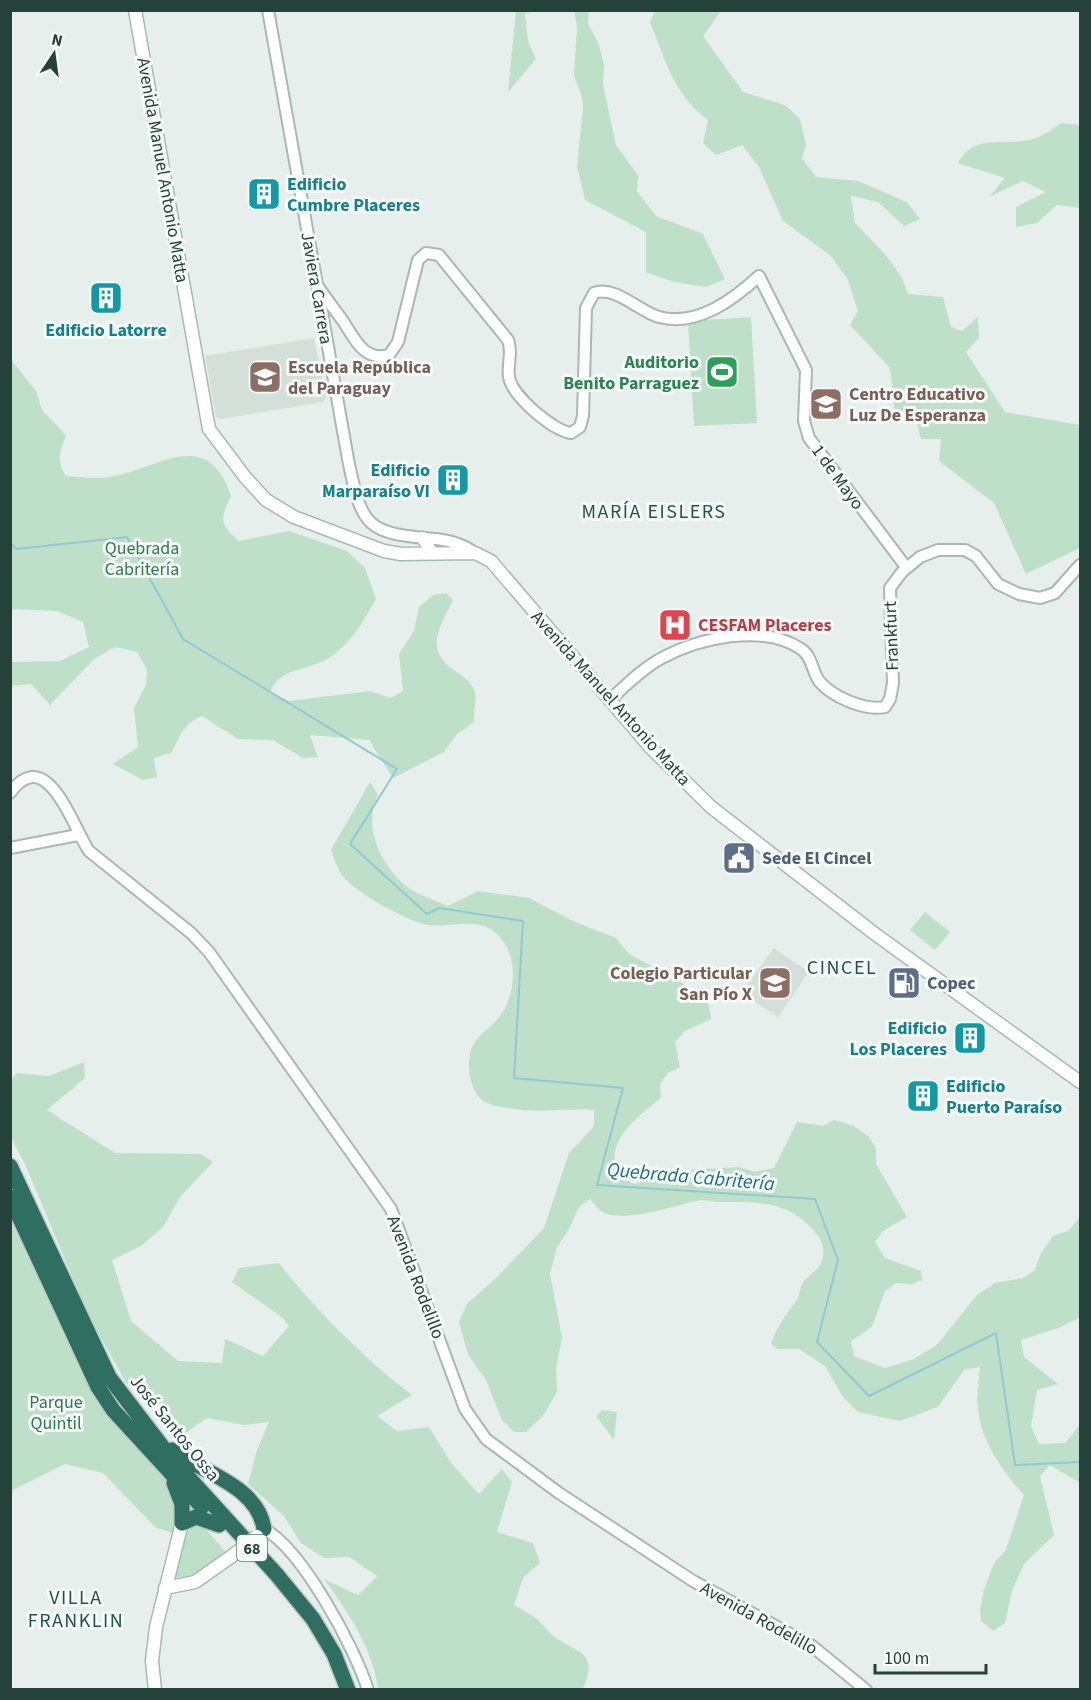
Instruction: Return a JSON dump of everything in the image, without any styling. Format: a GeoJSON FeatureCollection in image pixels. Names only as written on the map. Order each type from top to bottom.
{"type":"FeatureCollection","features":[{"type":"Feature","properties":{"kind":"highway","name":"José Santos Ossa"},"geometry":{"type":"LineString","coordinates":[[10,1166],[109,1377],[138,1418],[313,1619],[334,1654],[348,1689]]}},
{"type":"Feature","properties":{"kind":"highway","name":"José Santos Ossa"},"geometry":{"type":"LineString","coordinates":[[10,1197],[98,1387],[113,1410],[219,1525],[311,1631],[326,1656],[340,1689]]}},
{"type":"Feature","properties":{"kind":"highway"},"geometry":{"type":"LineString","coordinates":[[138,1418],[189,1463],[241,1493],[260,1513],[260,1532]]}},
{"type":"Feature","properties":{"kind":"highway"},"geometry":{"type":"LineString","coordinates":[[168,1472],[178,1490],[182,1504],[182,1523],[196,1517],[219,1525]]}},
{"type":"Feature","properties":{"kind":"main road","name":"Avenida Manuel Antonio Matta"},"geometry":{"type":"LineString","coordinates":[[135,10],[191,330],[191,351],[198,370],[209,429],[245,477],[266,500],[294,517],[367,546],[396,554],[475,553],[491,561],[650,747],[698,795],[753,841],[889,944],[1080,1082]]}},
{"type":"Feature","properties":{"kind":"main road"},"geometry":{"type":"LineString","coordinates":[[423,538],[432,553]]}},
{"type":"Feature","properties":{"kind":"main road"},"geometry":{"type":"LineString","coordinates":[[155,1689],[153,1651],[165,1588],[182,1523]]}},
{"type":"Feature","properties":{"kind":"main road"},"geometry":{"type":"LineString","coordinates":[[165,1588],[195,1582],[232,1556],[260,1532]]}},
{"type":"Feature","properties":{"kind":"street","name":"Javiera Carrera"},"geometry":{"type":"LineString","coordinates":[[268,10],[348,459],[365,516],[375,529],[390,534],[456,543],[466,546],[475,553]]}},
{"type":"Feature","properties":{"kind":"street","name":"1 de Mayo"},"geometry":{"type":"LineString","coordinates":[[317,285],[359,346],[373,355],[383,357],[389,355],[398,342],[418,260],[426,253],[439,255],[508,340],[511,352],[509,380],[514,390],[550,423],[571,433],[581,425],[584,410],[586,308],[591,296],[604,291],[660,317],[688,316],[726,304],[759,276],[806,370],[804,421],[809,438],[906,567]]}},
{"type":"Feature","properties":{"kind":"street","name":"Frankfurt"},"geometry":{"type":"LineString","coordinates":[[610,700],[659,659],[685,648],[737,635],[757,633],[799,648],[809,658],[820,682],[859,706],[874,709],[885,707],[890,699],[893,683],[893,620],[889,595],[895,579],[906,567],[929,552],[948,548],[964,550],[976,556],[998,584],[1019,594],[1040,598],[1055,593],[1080,565]]}},
{"type":"Feature","properties":{"kind":"street","name":"Avenida Rodelillo"},"geometry":{"type":"LineString","coordinates":[[10,793],[24,781],[34,778],[45,780],[60,796],[78,835],[100,862],[191,933],[209,952],[383,1197],[398,1222],[465,1409],[486,1439],[559,1493],[693,1581],[812,1646],[866,1689]]}},
{"type":"Feature","properties":{"kind":"street"},"geometry":{"type":"LineString","coordinates":[[10,848],[78,835]]}},
{"type":"Feature","properties":{"kind":"street"},"geometry":{"type":"LineString","coordinates":[[260,1532],[279,1538],[322,1597],[350,1648],[368,1689]]}},
{"type":"Feature","properties":{"kind":"shaded area","name":"Escuela República del Paraguay"},"geometry":{"type":"Polygon","coordinates":[[[314,338],[326,397],[323,402],[221,419],[216,417],[205,356],[314,338]]]}},
{"type":"Feature","properties":{"kind":"shaded area","name":"Colegio Particular San Pío X"},"geometry":{"type":"Polygon","coordinates":[[[774,948],[809,972],[778,1017],[741,993],[774,948]]]}},
{"type":"Feature","properties":{"kind":"green space"},"geometry":{"type":"Polygon","coordinates":[[[516,11],[535,11],[525,14],[528,41],[536,59],[508,92],[516,11]]]}},
{"type":"Feature","properties":{"kind":"green space"},"geometry":{"type":"Polygon","coordinates":[[[574,11],[589,11],[588,23],[599,45],[604,65],[603,84],[616,145],[638,175],[637,191],[656,216],[703,234],[725,279],[706,287],[674,282],[646,272],[646,232],[585,200],[577,166],[583,108],[582,97],[574,76],[577,27],[574,11]]]}},
{"type":"Feature","properties":{"kind":"green space"},"geometry":{"type":"Polygon","coordinates":[[[655,11],[721,11],[703,36],[743,92],[785,105],[800,119],[806,145],[802,158],[816,177],[858,181],[907,202],[920,219],[904,226],[878,202],[851,196],[855,223],[886,255],[902,278],[908,294],[943,297],[951,327],[962,331],[978,317],[979,338],[966,352],[1005,412],[1080,425],[1080,548],[1026,574],[994,503],[939,461],[941,439],[921,439],[917,422],[895,414],[890,368],[850,325],[858,311],[848,280],[830,255],[783,221],[759,167],[742,145],[716,155],[703,143],[708,120],[686,99],[672,76],[650,22],[655,11]]]}},
{"type":"Feature","properties":{"kind":"green space"},"geometry":{"type":"Polygon","coordinates":[[[1061,123],[1080,125],[1080,208],[1057,205],[1037,223],[1016,227],[1016,207],[1046,192],[1023,181],[989,197],[1005,178],[958,163],[973,147],[993,142],[1026,141],[1046,133],[1061,123]]]}},
{"type":"Feature","properties":{"kind":"green space","name":"Auditorio Benito Parraguez"},"geometry":{"type":"Polygon","coordinates":[[[751,317],[757,423],[694,426],[688,321],[751,317]]]}},
{"type":"Feature","properties":{"kind":"green space","name":"Quebrada Cabritería"},"geometry":{"type":"Polygon","coordinates":[[[10,358],[36,391],[42,410],[66,435],[60,457],[66,476],[109,477],[179,457],[195,457],[209,462],[221,474],[231,496],[223,521],[239,541],[289,531],[347,551],[365,568],[376,599],[356,631],[344,646],[329,658],[280,678],[270,692],[289,701],[370,691],[390,698],[403,691],[399,654],[414,631],[419,607],[433,595],[446,593],[453,600],[440,627],[437,645],[444,662],[468,681],[474,689],[476,696],[474,722],[457,734],[444,752],[393,778],[369,740],[310,735],[318,757],[303,758],[273,740],[238,739],[202,716],[186,727],[171,753],[154,758],[157,777],[143,780],[113,764],[138,747],[134,708],[146,685],[147,670],[137,652],[115,647],[94,659],[50,705],[31,684],[11,686],[11,662],[60,661],[89,647],[83,622],[57,611],[11,609],[10,358]]]}},
{"type":"Feature","properties":{"kind":"green space"},"geometry":{"type":"Polygon","coordinates":[[[370,782],[378,795],[372,819],[377,844],[389,867],[406,886],[448,906],[478,891],[529,898],[573,921],[616,938],[629,954],[681,982],[709,1005],[711,1019],[685,1031],[675,1042],[680,1067],[668,1073],[660,1084],[661,1098],[630,1125],[618,1142],[615,1161],[622,1178],[634,1184],[686,1170],[740,1167],[755,1172],[774,1168],[797,1122],[823,1126],[834,1120],[854,1126],[869,1137],[876,1148],[876,1164],[907,1217],[883,1231],[875,1242],[885,1258],[921,1271],[922,1280],[912,1284],[896,1283],[885,1291],[872,1327],[851,1341],[854,1356],[885,1368],[912,1360],[937,1345],[977,1295],[995,1283],[1023,1278],[1035,1270],[1041,1253],[1053,1236],[1068,1231],[1080,1217],[1080,1317],[1061,1327],[1021,1340],[1024,1357],[1058,1384],[1037,1390],[1031,1426],[1039,1444],[1065,1443],[1080,1425],[1080,1483],[1050,1465],[1040,1476],[1054,1535],[1024,1564],[1012,1591],[1005,1623],[993,1631],[981,1621],[980,1609],[994,1563],[1006,1550],[1024,1495],[1001,1466],[984,1433],[977,1404],[980,1367],[964,1370],[938,1407],[900,1421],[858,1412],[843,1397],[825,1366],[799,1349],[777,1349],[771,1344],[776,1332],[797,1299],[802,1284],[817,1269],[823,1256],[823,1245],[816,1233],[805,1222],[786,1210],[765,1204],[702,1200],[643,1214],[621,1216],[604,1213],[590,1199],[579,1207],[569,1229],[557,1247],[550,1274],[562,1338],[556,1369],[557,1392],[543,1416],[526,1432],[514,1432],[502,1420],[486,1380],[468,1355],[459,1322],[467,1304],[496,1278],[544,1228],[569,1153],[594,1126],[594,1110],[519,1110],[491,1104],[482,1100],[478,1095],[471,1082],[469,1059],[475,1041],[495,1022],[510,996],[513,975],[510,955],[498,935],[489,928],[468,924],[423,924],[392,911],[367,896],[342,875],[331,850],[370,782]]]}},
{"type":"Feature","properties":{"kind":"green space"},"geometry":{"type":"Polygon","coordinates":[[[925,912],[950,932],[935,950],[910,930],[925,912]]]}},
{"type":"Feature","properties":{"kind":"green space"},"geometry":{"type":"Polygon","coordinates":[[[84,1062],[85,1078],[47,1110],[115,1153],[201,1154],[213,1162],[180,1197],[163,1227],[141,1246],[112,1260],[131,1321],[178,1361],[222,1363],[225,1339],[263,1356],[289,1326],[283,1318],[232,1282],[239,1268],[279,1263],[341,1333],[412,1395],[377,1416],[397,1431],[429,1427],[451,1463],[479,1494],[502,1469],[512,1482],[497,1532],[533,1543],[540,1563],[523,1578],[514,1605],[535,1618],[563,1643],[584,1655],[589,1667],[583,1689],[378,1689],[365,1645],[342,1604],[324,1579],[358,1595],[377,1576],[349,1557],[324,1558],[301,1543],[284,1516],[248,1484],[257,1450],[269,1422],[244,1425],[207,1418],[184,1434],[167,1424],[161,1405],[127,1384],[89,1317],[25,1164],[11,1138],[10,1081],[17,1073],[49,1076],[84,1062]]]}},
{"type":"Feature","properties":{"kind":"green space","name":"Parque Quintil"},"geometry":{"type":"Polygon","coordinates":[[[10,1206],[107,1414],[174,1489],[181,1505],[175,1534],[155,1527],[103,1473],[65,1464],[11,1491],[10,1206]]]}},
{"type":"Feature","properties":{"kind":"green space"},"geometry":{"type":"Polygon","coordinates":[[[602,1410],[617,1412],[614,1440],[596,1416],[602,1410]]]}},
{"type":"Feature","properties":{"kind":"green space"},"geometry":{"type":"Polygon","coordinates":[[[198,1521],[227,1553],[196,1574],[189,1577],[173,1577],[185,1527],[198,1521]]]}},
{"type":"Feature","properties":{"kind":"waterway","name":"Quebrada Cabritería"},"geometry":{"type":"LineString","coordinates":[[10,543],[16,549],[127,537],[183,639],[397,769],[350,844],[427,914],[439,908],[523,921],[514,1078],[623,1088],[597,1185],[815,1199],[838,1260],[817,1342],[869,1396],[996,1333],[1015,1465],[1080,1462]]}},
{"type":"Feature","properties":{"kind":"place","name":"Edificio Cumbre Placeres"},"geometry":{"type":"Point","coordinates":[264,194]}},
{"type":"Feature","properties":{"kind":"place","name":"Edificio Latorre"},"geometry":{"type":"Point","coordinates":[106,298]}},
{"type":"Feature","properties":{"kind":"place","name":"Auditorio Benito Parraguez"},"geometry":{"type":"Point","coordinates":[722,372]}},
{"type":"Feature","properties":{"kind":"place","name":"Escuela República del Paraguay"},"geometry":{"type":"Point","coordinates":[265,377]}},
{"type":"Feature","properties":{"kind":"place","name":"Centro Educativo Luz De Esperanza"},"geometry":{"type":"Point","coordinates":[826,404]}},
{"type":"Feature","properties":{"kind":"place","name":"Edificio Marparaíso VI"},"geometry":{"type":"Point","coordinates":[453,480]}},
{"type":"Feature","properties":{"kind":"place","name":"CESFAM Placeres"},"geometry":{"type":"Point","coordinates":[675,625]}},
{"type":"Feature","properties":{"kind":"place","name":"Sede El Cincel"},"geometry":{"type":"Point","coordinates":[739,858]}},
{"type":"Feature","properties":{"kind":"place","name":"Colegio Particular San Pío X"},"geometry":{"type":"Point","coordinates":[775,983]}},
{"type":"Feature","properties":{"kind":"place","name":"Copec"},"geometry":{"type":"Point","coordinates":[904,983]}},
{"type":"Feature","properties":{"kind":"place","name":"Edificio Los Placeres"},"geometry":{"type":"Point","coordinates":[970,1038]}},
{"type":"Feature","properties":{"kind":"place","name":"Edificio Puerto Paraíso"},"geometry":{"type":"Point","coordinates":[923,1096]}},
{"type":"Feature","properties":{"kind":"district","name":"MARÍA EISLERS"},"geometry":{"type":"Point","coordinates":[654,511]}},
{"type":"Feature","properties":{"kind":"district","name":"CINCEL"},"geometry":{"type":"Point","coordinates":[842,967]}},
{"type":"Feature","properties":{"kind":"district","name":"VILLA FRANKLIN"},"geometry":{"type":"Point","coordinates":[76,1608]}}]}
